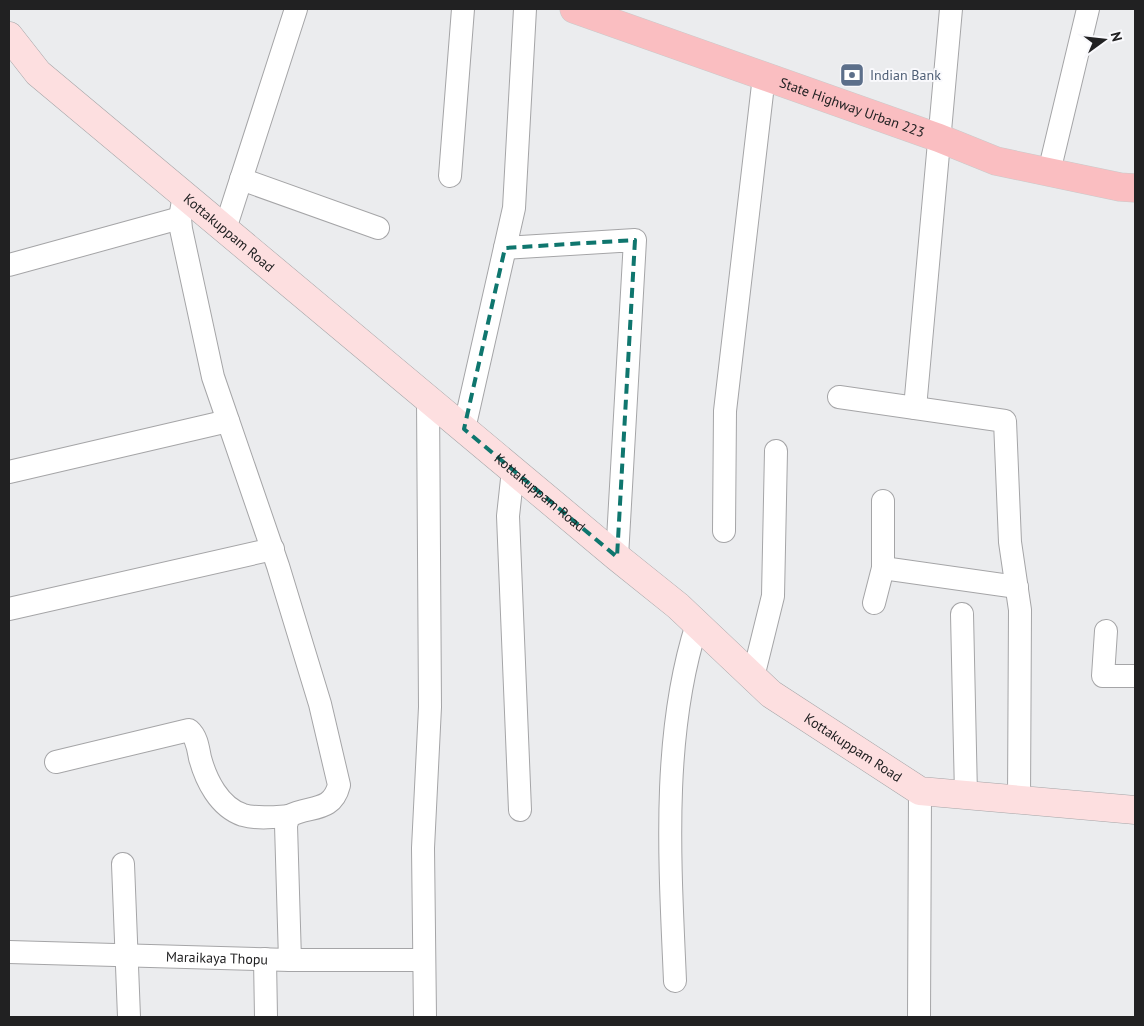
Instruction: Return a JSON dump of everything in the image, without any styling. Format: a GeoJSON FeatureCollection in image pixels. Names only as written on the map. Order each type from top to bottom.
{"type":"FeatureCollection","features":[{"type":"Feature","properties":{"kind":"main road","name":"State Highway Urban 223"},"geometry":{"type":"LineString","coordinates":[[574,9],[939,138],[996,161],[1120,187],[1135,188]]}},
{"type":"Feature","properties":{"kind":"street"},"geometry":{"type":"LineString","coordinates":[[225,229],[296,9]]}},
{"type":"Feature","properties":{"kind":"street"},"geometry":{"type":"LineString","coordinates":[[450,176],[463,9]]}},
{"type":"Feature","properties":{"kind":"street"},"geometry":{"type":"LineString","coordinates":[[464,429],[514,208],[525,9]]}},
{"type":"Feature","properties":{"kind":"street"},"geometry":{"type":"LineString","coordinates":[[916,408],[950,9]]}},
{"type":"Feature","properties":{"kind":"street"},"geometry":{"type":"LineString","coordinates":[[1049,172],[1088,9]]}},
{"type":"Feature","properties":{"kind":"street","name":"Kottakuppam Road"},"geometry":{"type":"LineString","coordinates":[[12,47],[182,206],[225,229],[697,624],[771,694],[920,791],[1135,810]]}},
{"type":"Feature","properties":{"kind":"street"},"geometry":{"type":"LineString","coordinates":[[724,531],[725,411],[764,76]]}},
{"type":"Feature","properties":{"kind":"street"},"geometry":{"type":"LineString","coordinates":[[241,179],[378,228]]}},
{"type":"Feature","properties":{"kind":"street"},"geometry":{"type":"LineString","coordinates":[[9,265],[182,206],[213,377],[273,549],[320,704],[339,785],[336,796],[328,804],[289,816],[254,817],[242,814],[230,808],[213,791],[204,772],[194,734],[189,730],[56,762]]}},
{"type":"Feature","properties":{"kind":"street"},"geometry":{"type":"LineString","coordinates":[[505,248],[635,240],[617,557]]}},
{"type":"Feature","properties":{"kind":"street"},"geometry":{"type":"LineString","coordinates":[[839,397],[1005,421],[1010,542],[1020,610],[1018,800]]}},
{"type":"Feature","properties":{"kind":"street"},"geometry":{"type":"LineString","coordinates":[[425,1017],[423,848],[430,707],[428,399]]}},
{"type":"Feature","properties":{"kind":"street"},"geometry":{"type":"LineString","coordinates":[[9,472],[228,421]]}},
{"type":"Feature","properties":{"kind":"street"},"geometry":{"type":"LineString","coordinates":[[752,677],[773,596],[776,451]]}},
{"type":"Feature","properties":{"kind":"street"},"geometry":{"type":"LineString","coordinates":[[513,470],[508,516],[520,810]]}},
{"type":"Feature","properties":{"kind":"street"},"geometry":{"type":"LineString","coordinates":[[874,603],[883,568],[883,501]]}},
{"type":"Feature","properties":{"kind":"street"},"geometry":{"type":"LineString","coordinates":[[9,609],[273,549]]}},
{"type":"Feature","properties":{"kind":"street"},"geometry":{"type":"LineString","coordinates":[[883,568],[1017,588]]}},
{"type":"Feature","properties":{"kind":"street"},"geometry":{"type":"LineString","coordinates":[[962,614],[966,795]]}},
{"type":"Feature","properties":{"kind":"street"},"geometry":{"type":"LineString","coordinates":[[675,981],[670,851],[672,782],[686,659],[697,624]]}},
{"type":"Feature","properties":{"kind":"street"},"geometry":{"type":"LineString","coordinates":[[1106,631],[1103,676],[1135,676]]}},
{"type":"Feature","properties":{"kind":"street"},"geometry":{"type":"LineString","coordinates":[[919,1017],[920,791]]}},
{"type":"Feature","properties":{"kind":"street"},"geometry":{"type":"LineString","coordinates":[[289,816],[286,825],[290,960]]}},
{"type":"Feature","properties":{"kind":"street"},"geometry":{"type":"LineString","coordinates":[[123,864],[129,1017]]}},
{"type":"Feature","properties":{"kind":"street","name":"Maraikaya Thopu"},"geometry":{"type":"LineString","coordinates":[[9,952],[290,960],[424,960]]}},
{"type":"Feature","properties":{"kind":"street"},"geometry":{"type":"LineString","coordinates":[[265,959],[266,1017]]}},
{"type":"Feature","properties":{"kind":"highlighted area"},"geometry":{"type":"Polygon","coordinates":[[[635,240],[617,557],[464,429],[505,248],[635,240]]]}},
{"type":"Feature","properties":{"kind":"place","name":"Indian Bank"},"geometry":{"type":"Point","coordinates":[852,75]}}]}
